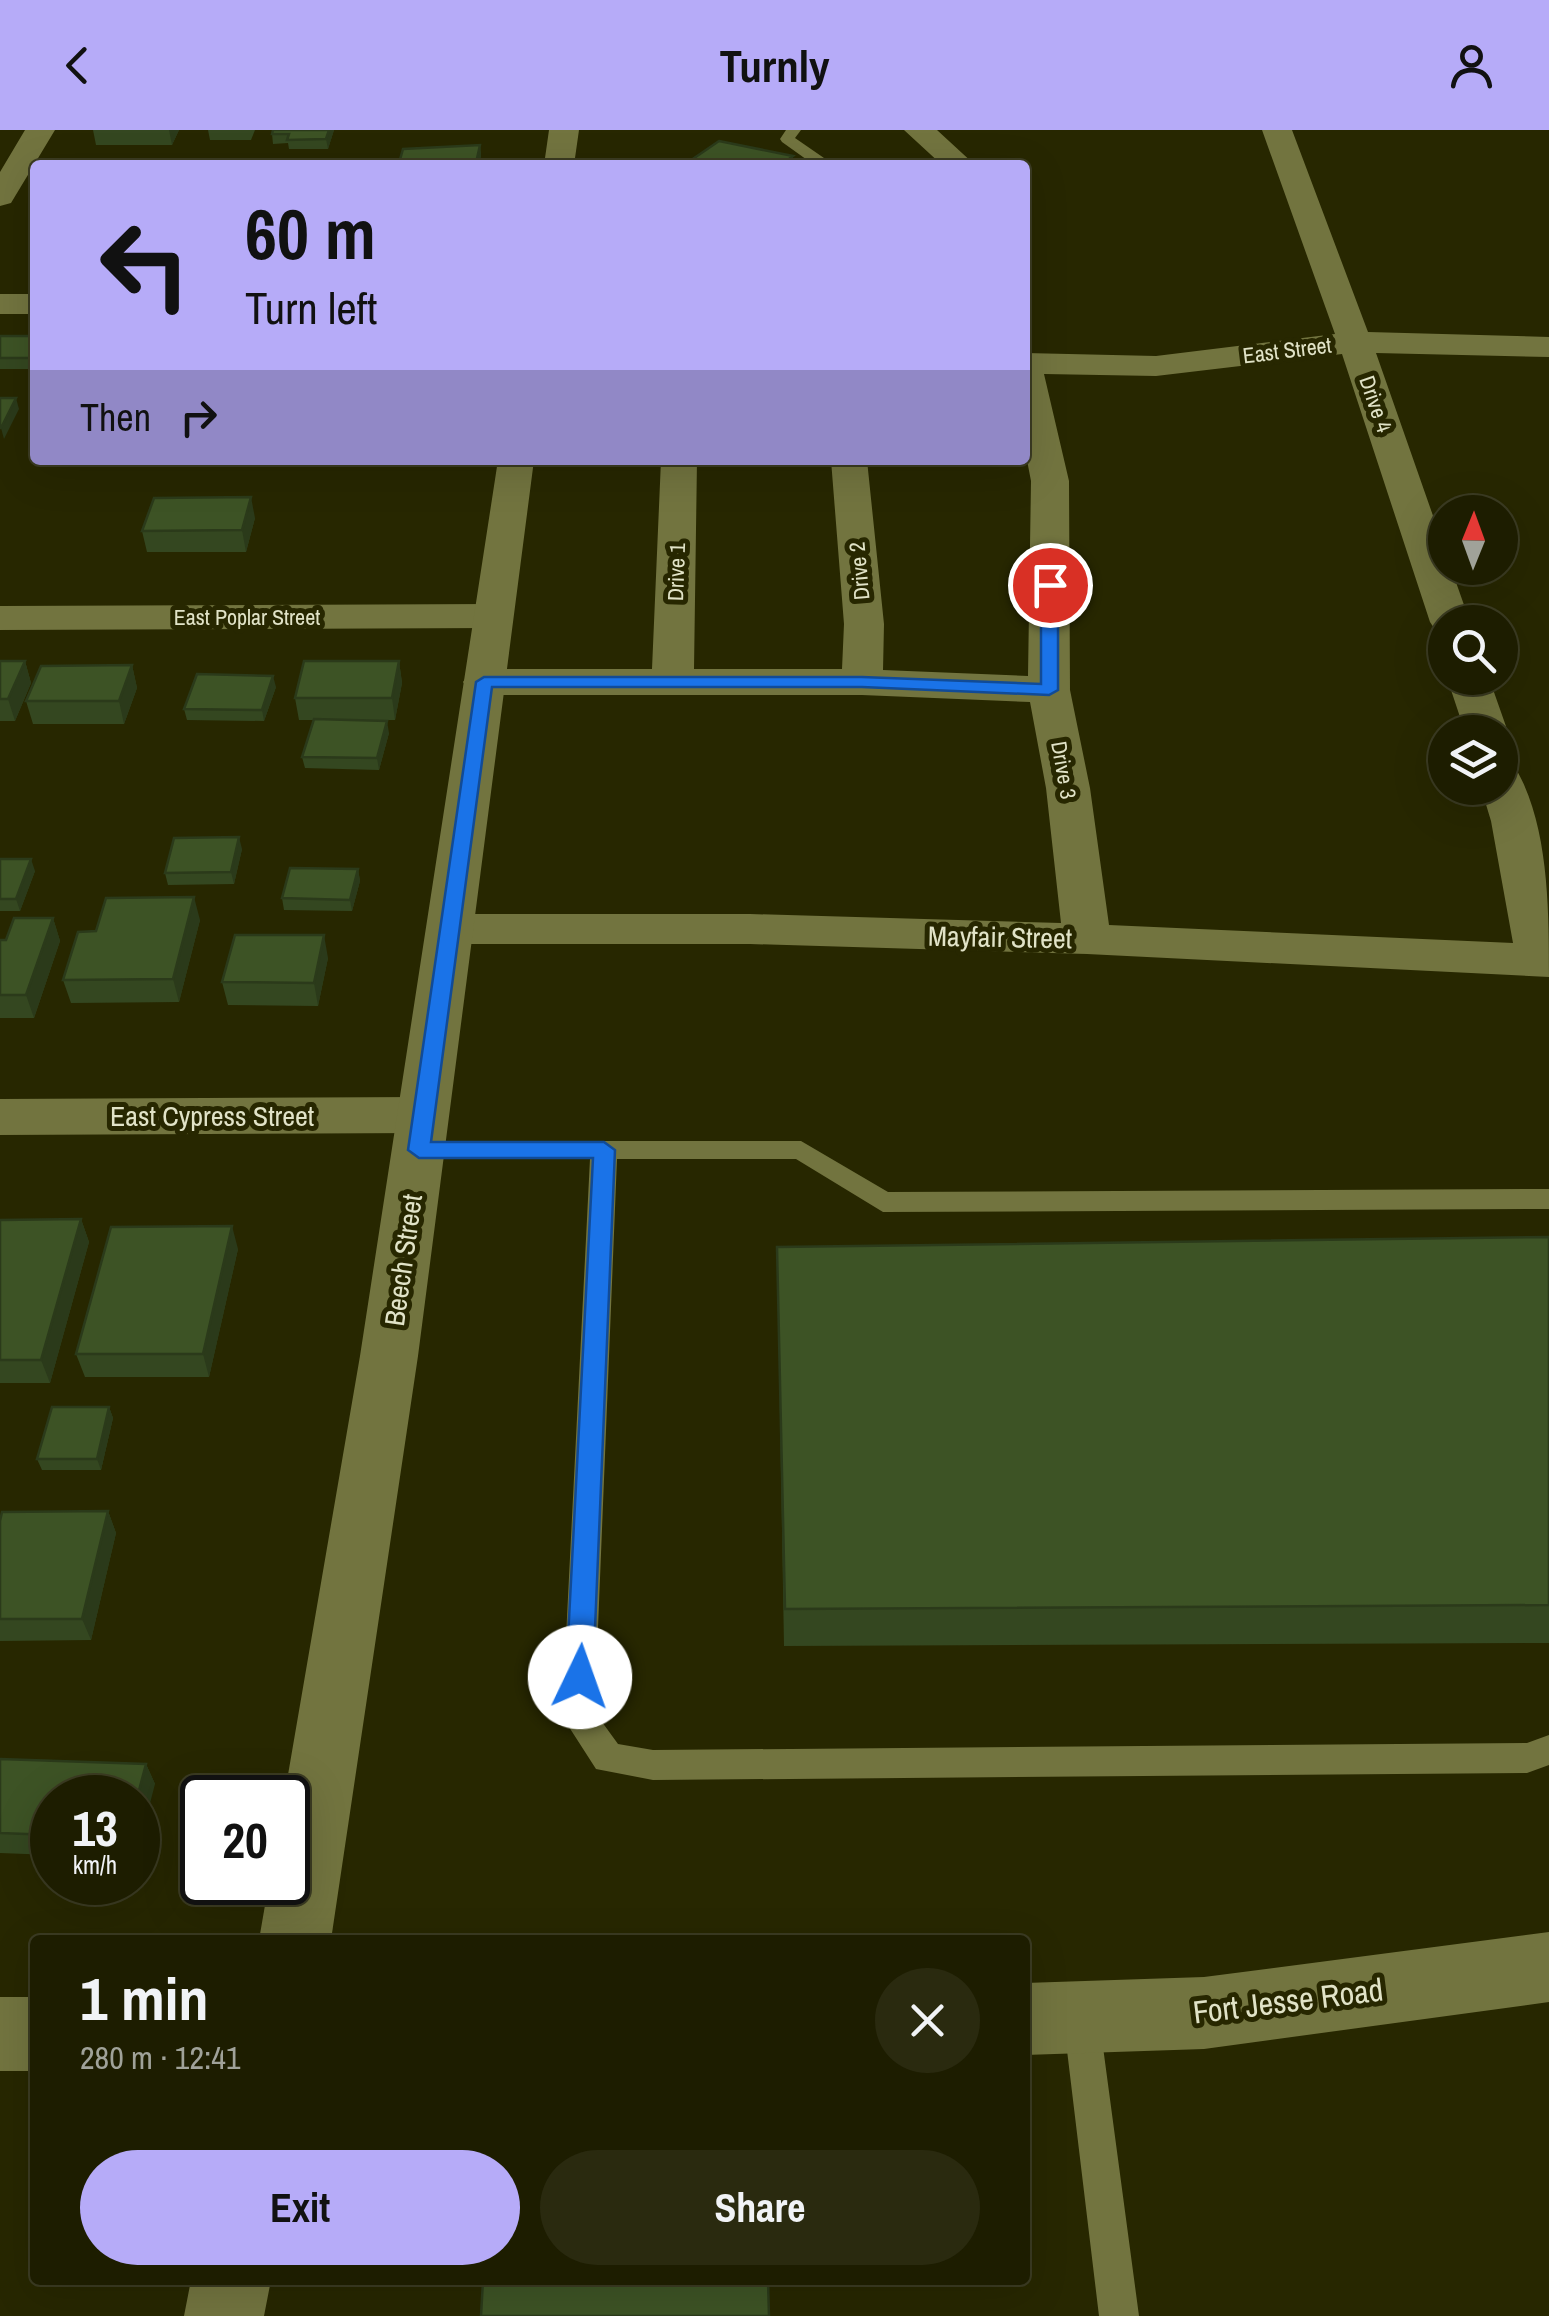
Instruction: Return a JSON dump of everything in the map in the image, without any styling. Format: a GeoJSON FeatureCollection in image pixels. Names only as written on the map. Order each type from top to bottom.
{"type":"FeatureCollection","features":[{"type":"Feature","properties":{"kind":"street"},"geometry":{"type":"LineString","coordinates":[[0,198],[40,130]]}},
{"type":"Feature","properties":{"kind":"street"},"geometry":{"type":"LineString","coordinates":[[560,160],[564,130]]}},
{"type":"Feature","properties":{"kind":"street"},"geometry":{"type":"LineString","coordinates":[[919,130],[954,160]]}},
{"type":"Feature","properties":{"kind":"street","name":"Drive 4"},"geometry":{"type":"LineString","coordinates":[[1277,130],[1355,342],[1444,605]]}},
{"type":"Feature","properties":{"kind":"street"},"geometry":{"type":"LineString","coordinates":[[0,304],[30,304]]}},
{"type":"Feature","properties":{"kind":"street","name":"East Street"},"geometry":{"type":"LineString","coordinates":[[1030,363],[1156,366],[1355,342],[1549,348]]}},
{"type":"Feature","properties":{"kind":"street","name":"Drive 3"},"geometry":{"type":"LineString","coordinates":[[1030,387],[1050,481],[1049,690],[1068,788],[1087,938]]}},
{"type":"Feature","properties":{"kind":"street","name":"Beech Street"},"geometry":{"type":"LineString","coordinates":[[296,1935],[421,1133],[515,465]]}},
{"type":"Feature","properties":{"kind":"street","name":"Drive 1"},"geometry":{"type":"LineString","coordinates":[[672,683],[680,465]]}},
{"type":"Feature","properties":{"kind":"street","name":"Drive 2"},"geometry":{"type":"LineString","coordinates":[[849,465],[864,624],[862,682]]}},
{"type":"Feature","properties":{"kind":"street","name":"East Poplar Street"},"geometry":{"type":"LineString","coordinates":[[0,618],[494,616]]}},
{"type":"Feature","properties":{"kind":"street"},"geometry":{"type":"LineString","coordinates":[[484,682],[862,682],[1049,690]]}},
{"type":"Feature","properties":{"kind":"street"},"geometry":{"type":"LineString","coordinates":[[1509,805],[1545,960]]}},
{"type":"Feature","properties":{"kind":"street","name":"Mayfair Street"},"geometry":{"type":"LineString","coordinates":[[450,929],[750,930],[1087,938],[1545,960]]}},
{"type":"Feature","properties":{"kind":"street","name":"East Cypress Street"},"geometry":{"type":"LineString","coordinates":[[0,1116],[421,1133]]}},
{"type":"Feature","properties":{"kind":"street","name":"Fort Jesse Road"},"geometry":{"type":"LineString","coordinates":[[1053,2018],[1204,2013],[1549,1967]]}},
{"type":"Feature","properties":{"kind":"street"},"geometry":{"type":"LineString","coordinates":[[0,2034],[30,2034]]}},
{"type":"Feature","properties":{"kind":"street"},"geometry":{"type":"LineString","coordinates":[[224,2316],[230,2285]]}},
{"type":"Feature","properties":{"kind":"lane"},"geometry":{"type":"LineString","coordinates":[[794,130],[787,139],[816,160]]}},
{"type":"Feature","properties":{"kind":"lane"},"geometry":{"type":"LineString","coordinates":[[421,1133],[604,1150],[800,1150],[882,1202],[1549,1199]]}},
{"type":"Feature","properties":{"kind":"lane"},"geometry":{"type":"LineString","coordinates":[[604,1150],[580,1677],[586,1727],[608,1758],[654,1764],[1527,1758],[1549,1750]]}},
{"type":"Feature","properties":{"kind":"lane"},"geometry":{"type":"LineString","coordinates":[[1053,2018],[1119,2316]]}},
{"type":"Feature","properties":{"kind":"building"},"geometry":{"type":"Polygon","coordinates":[[[273,130],[329,130],[326,139],[287,140],[289,134],[272,134],[273,130]]]}},
{"type":"Feature","properties":{"kind":"building"},"geometry":{"type":"Polygon","coordinates":[[[719,141],[793,156],[788,160],[691,160],[719,141]]]}},
{"type":"Feature","properties":{"kind":"building"},"geometry":{"type":"Polygon","coordinates":[[[480,145],[477,160],[400,160],[403,149],[480,145]]]}},
{"type":"Feature","properties":{"kind":"building"},"geometry":{"type":"Polygon","coordinates":[[[0,336],[30,336],[30,358],[0,358],[0,336]]]}},
{"type":"Feature","properties":{"kind":"building"},"geometry":{"type":"Polygon","coordinates":[[[0,398],[16,398],[1,428],[0,428],[0,398]]]}},
{"type":"Feature","properties":{"kind":"building"},"geometry":{"type":"Polygon","coordinates":[[[251,497],[242,530],[142,531],[154,498],[251,497]]]}},
{"type":"Feature","properties":{"kind":"building"},"geometry":{"type":"Polygon","coordinates":[[[0,661],[25,661],[8,699],[0,699],[0,661]]]}},
{"type":"Feature","properties":{"kind":"building"},"geometry":{"type":"Polygon","coordinates":[[[304,661],[399,661],[392,698],[295,698],[304,661]]]}},
{"type":"Feature","properties":{"kind":"building"},"geometry":{"type":"Polygon","coordinates":[[[132,665],[119,701],[26,701],[41,666],[132,665]]]}},
{"type":"Feature","properties":{"kind":"building"},"geometry":{"type":"Polygon","coordinates":[[[197,674],[273,676],[262,710],[184,709],[197,674]]]}},
{"type":"Feature","properties":{"kind":"building"},"geometry":{"type":"Polygon","coordinates":[[[314,719],[387,721],[377,758],[302,757],[314,719]]]}},
{"type":"Feature","properties":{"kind":"building"},"geometry":{"type":"Polygon","coordinates":[[[239,837],[231,872],[165,873],[174,838],[239,837]]]}},
{"type":"Feature","properties":{"kind":"building"},"geometry":{"type":"Polygon","coordinates":[[[0,859],[31,859],[16,899],[0,899],[0,859]]]}},
{"type":"Feature","properties":{"kind":"building"},"geometry":{"type":"Polygon","coordinates":[[[290,868],[358,869],[350,900],[282,898],[290,868]]]}},
{"type":"Feature","properties":{"kind":"building"},"geometry":{"type":"Polygon","coordinates":[[[194,897],[173,979],[63,980],[78,932],[96,931],[106,898],[194,897]]]}},
{"type":"Feature","properties":{"kind":"building"},"geometry":{"type":"Polygon","coordinates":[[[14,918],[53,918],[26,995],[0,995],[0,940],[6,940],[14,918]]]}},
{"type":"Feature","properties":{"kind":"building"},"geometry":{"type":"Polygon","coordinates":[[[235,935],[324,935],[314,983],[222,982],[235,935]]]}},
{"type":"Feature","properties":{"kind":"building"},"geometry":{"type":"Polygon","coordinates":[[[81,1219],[41,1360],[0,1360],[0,1220],[81,1219]]]}},
{"type":"Feature","properties":{"kind":"building"},"geometry":{"type":"Polygon","coordinates":[[[232,1226],[203,1354],[76,1354],[111,1227],[232,1226]]]}},
{"type":"Feature","properties":{"kind":"building"},"geometry":{"type":"Polygon","coordinates":[[[1549,1237],[1549,1605],[785,1609],[777,1247],[1549,1237]]]}},
{"type":"Feature","properties":{"kind":"building"},"geometry":{"type":"Polygon","coordinates":[[[52,1407],[109,1407],[97,1459],[37,1459],[52,1407]]]}},
{"type":"Feature","properties":{"kind":"building"},"geometry":{"type":"Polygon","coordinates":[[[108,1511],[82,1619],[0,1619],[2,1512],[108,1511]]]}},
{"type":"Feature","properties":{"kind":"building"},"geometry":{"type":"Polygon","coordinates":[[[0,1759],[146,1764],[143,1775],[30,1775],[30,1834],[0,1833],[0,1759]]]}},
{"type":"Feature","properties":{"kind":"building"},"geometry":{"type":"Polygon","coordinates":[[[483,2285],[768,2285],[769,2316],[481,2316],[483,2285]]]}},
{"type":"Feature","properties":{"kind":"route"},"geometry":{"type":"LineString","coordinates":[[580,1677],[604,1150],[419,1150],[484,682],[862,682],[1049,690],[1050,585]]}}]}
